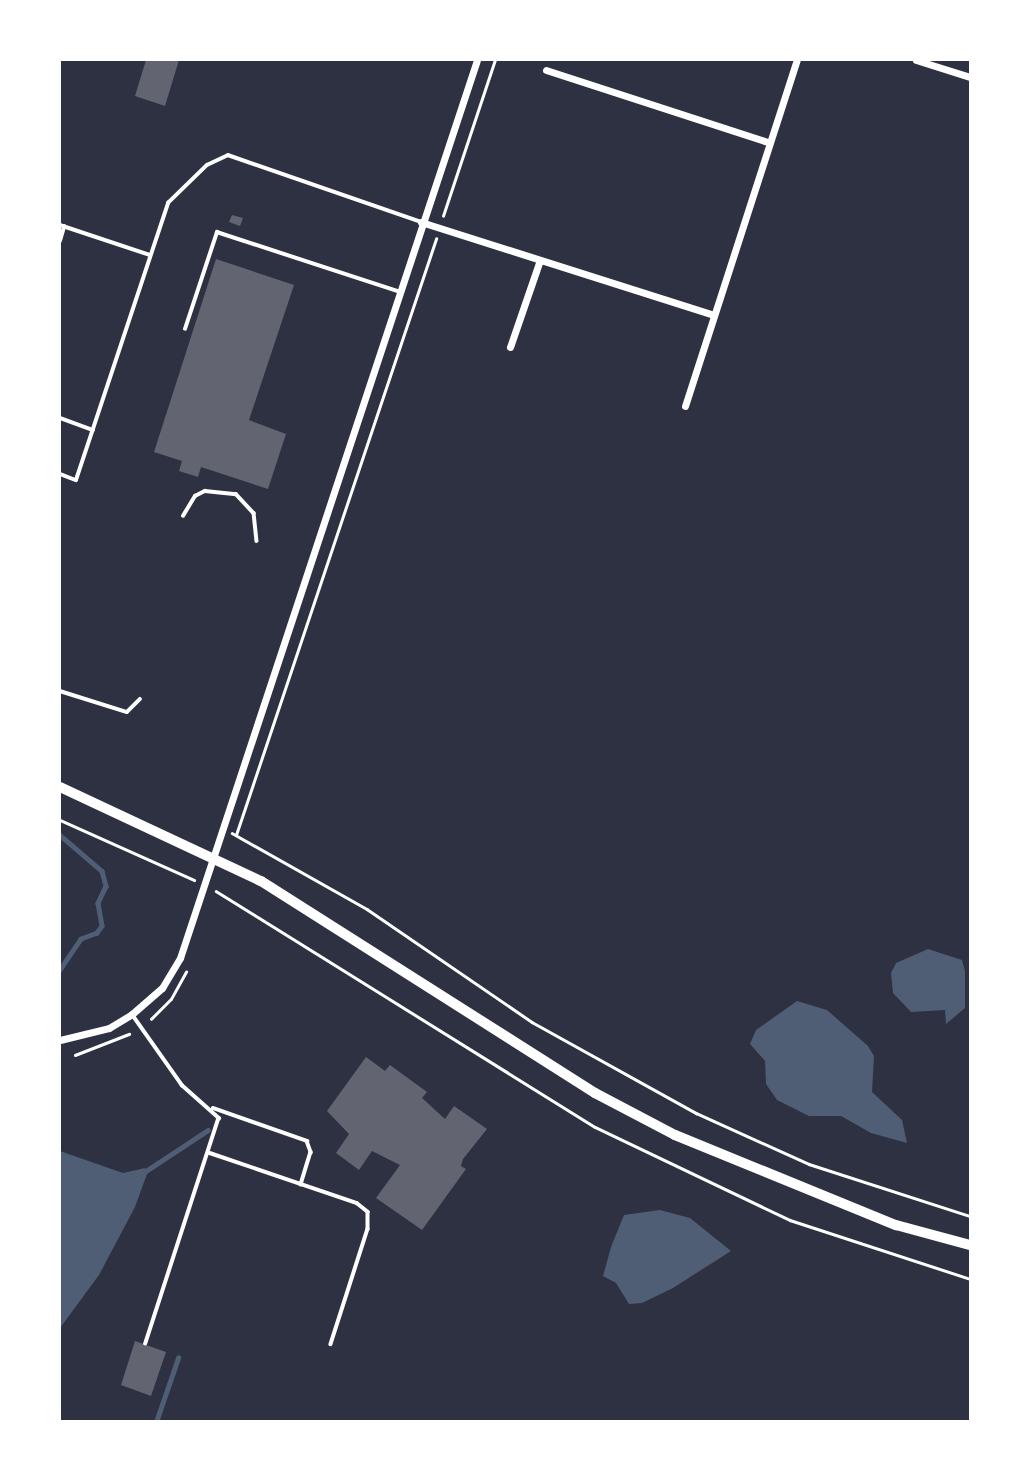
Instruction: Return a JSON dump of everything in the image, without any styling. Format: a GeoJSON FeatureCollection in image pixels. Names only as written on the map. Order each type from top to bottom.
{"type":"FeatureCollection","features":[{"type":"Feature","properties":{"kind":"main road"},"geometry":{"type":"LineString","coordinates":[[60,787],[213,856],[295,901],[595,1093],[675,1135],[896,1224],[971,1245]]}},
{"type":"Feature","properties":{"kind":"street"},"geometry":{"type":"LineString","coordinates":[[60,1040],[109,1028],[132,1014],[162,988],[180,958],[398,291],[477,60]]}},
{"type":"Feature","properties":{"kind":"street"},"geometry":{"type":"LineString","coordinates":[[685,406],[768,142],[797,60]]}},
{"type":"Feature","properties":{"kind":"street"},"geometry":{"type":"LineString","coordinates":[[916,60],[971,77]]}},
{"type":"Feature","properties":{"kind":"street"},"geometry":{"type":"LineString","coordinates":[[546,70],[768,142]]}},
{"type":"Feature","properties":{"kind":"street"},"geometry":{"type":"LineString","coordinates":[[421,222],[715,315]]}},
{"type":"Feature","properties":{"kind":"street"},"geometry":{"type":"LineString","coordinates":[[510,347],[540,260]]}},
{"type":"Feature","properties":{"kind":"lane"},"geometry":{"type":"LineString","coordinates":[[60,474],[76,480],[151,256],[176,192],[207,165],[228,155],[421,222]]}},
{"type":"Feature","properties":{"kind":"lane"},"geometry":{"type":"LineString","coordinates":[[60,241],[62,226],[151,256]]}},
{"type":"Feature","properties":{"kind":"lane"},"geometry":{"type":"LineString","coordinates":[[186,329],[217,232],[398,291]]}},
{"type":"Feature","properties":{"kind":"lane"},"geometry":{"type":"LineString","coordinates":[[60,418],[93,430]]}},
{"type":"Feature","properties":{"kind":"lane"},"geometry":{"type":"LineString","coordinates":[[183,516],[195,496],[205,491],[236,494],[250,504],[257,541]]}},
{"type":"Feature","properties":{"kind":"lane"},"geometry":{"type":"LineString","coordinates":[[60,691],[127,712],[140,699]]}},
{"type":"Feature","properties":{"kind":"lane"},"geometry":{"type":"LineString","coordinates":[[132,1014],[182,1085],[212,1108],[219,1118],[210,1153],[146,1343]]}},
{"type":"Feature","properties":{"kind":"lane"},"geometry":{"type":"LineString","coordinates":[[212,1108],[307,1141],[311,1152],[301,1184]]}},
{"type":"Feature","properties":{"kind":"lane"},"geometry":{"type":"LineString","coordinates":[[210,1153],[357,1203],[369,1215],[368,1229],[331,1344]]}},
{"type":"Feature","properties":{"kind":"path"},"geometry":{"type":"LineString","coordinates":[[380,406],[234,834],[367,909],[532,1022],[696,1113],[809,1164],[971,1216]]}},
{"type":"Feature","properties":{"kind":"path"},"geometry":{"type":"LineString","coordinates":[[60,820],[188,877]]}},
{"type":"Feature","properties":{"kind":"path"},"geometry":{"type":"LineString","coordinates":[[218,892],[595,1128],[790,1220],[971,1279]]}},
{"type":"Feature","properties":{"kind":"path"},"geometry":{"type":"LineString","coordinates":[[75,1055],[129,1034]]}},
{"type":"Feature","properties":{"kind":"water"},"geometry":{"type":"Polygon","coordinates":[[[928,949],[962,960],[965,971],[965,1008],[946,1024],[945,1010],[911,1012],[893,993],[891,973],[896,963],[928,949]]]}},
{"type":"Feature","properties":{"kind":"water"},"geometry":{"type":"Polygon","coordinates":[[[797,1001],[827,1010],[868,1046],[874,1056],[872,1092],[902,1120],[907,1143],[871,1133],[841,1116],[809,1116],[777,1100],[766,1084],[765,1061],[750,1044],[756,1030],[797,1001]]]}},
{"type":"Feature","properties":{"kind":"water"},"geometry":{"type":"Polygon","coordinates":[[[60,1151],[123,1173],[145,1168],[147,1174],[135,1207],[99,1275],[60,1328],[60,1151]]]}},
{"type":"Feature","properties":{"kind":"water"},"geometry":{"type":"Polygon","coordinates":[[[660,1210],[690,1218],[731,1251],[673,1288],[642,1303],[629,1304],[616,1283],[603,1276],[611,1247],[624,1215],[660,1210]]]}},
{"type":"Feature","properties":{"kind":"building"},"geometry":{"type":"Polygon","coordinates":[[[146,60],[179,60],[165,106],[135,96],[146,60]]]}},
{"type":"Feature","properties":{"kind":"building"},"geometry":{"type":"Polygon","coordinates":[[[232,215],[243,218],[240,226],[229,222],[232,215]]]}},
{"type":"Feature","properties":{"kind":"building"},"geometry":{"type":"Polygon","coordinates":[[[216,259],[294,285],[249,420],[286,434],[268,489],[201,467],[198,477],[179,471],[182,461],[154,452],[216,259]]]}},
{"type":"Feature","properties":{"kind":"building"},"geometry":{"type":"Polygon","coordinates":[[[366,1057],[385,1071],[390,1065],[427,1092],[422,1098],[445,1119],[454,1106],[487,1129],[463,1159],[461,1166],[466,1169],[422,1230],[376,1198],[400,1165],[372,1151],[359,1170],[336,1153],[349,1134],[327,1111],[366,1057]]]}},
{"type":"Feature","properties":{"kind":"building"},"geometry":{"type":"Polygon","coordinates":[[[135,1341],[166,1352],[151,1396],[121,1385],[135,1341]]]}},
{"type":"Feature","properties":{"kind":"waterway"},"geometry":{"type":"LineString","coordinates":[[60,835],[102,871],[106,886],[98,903],[102,926],[97,933],[81,939],[60,970]]}},
{"type":"Feature","properties":{"kind":"waterway"},"geometry":{"type":"LineString","coordinates":[[146,1171],[208,1130]]}},
{"type":"Feature","properties":{"kind":"waterway"},"geometry":{"type":"LineString","coordinates":[[156,1422],[178,1358]]}}]}
